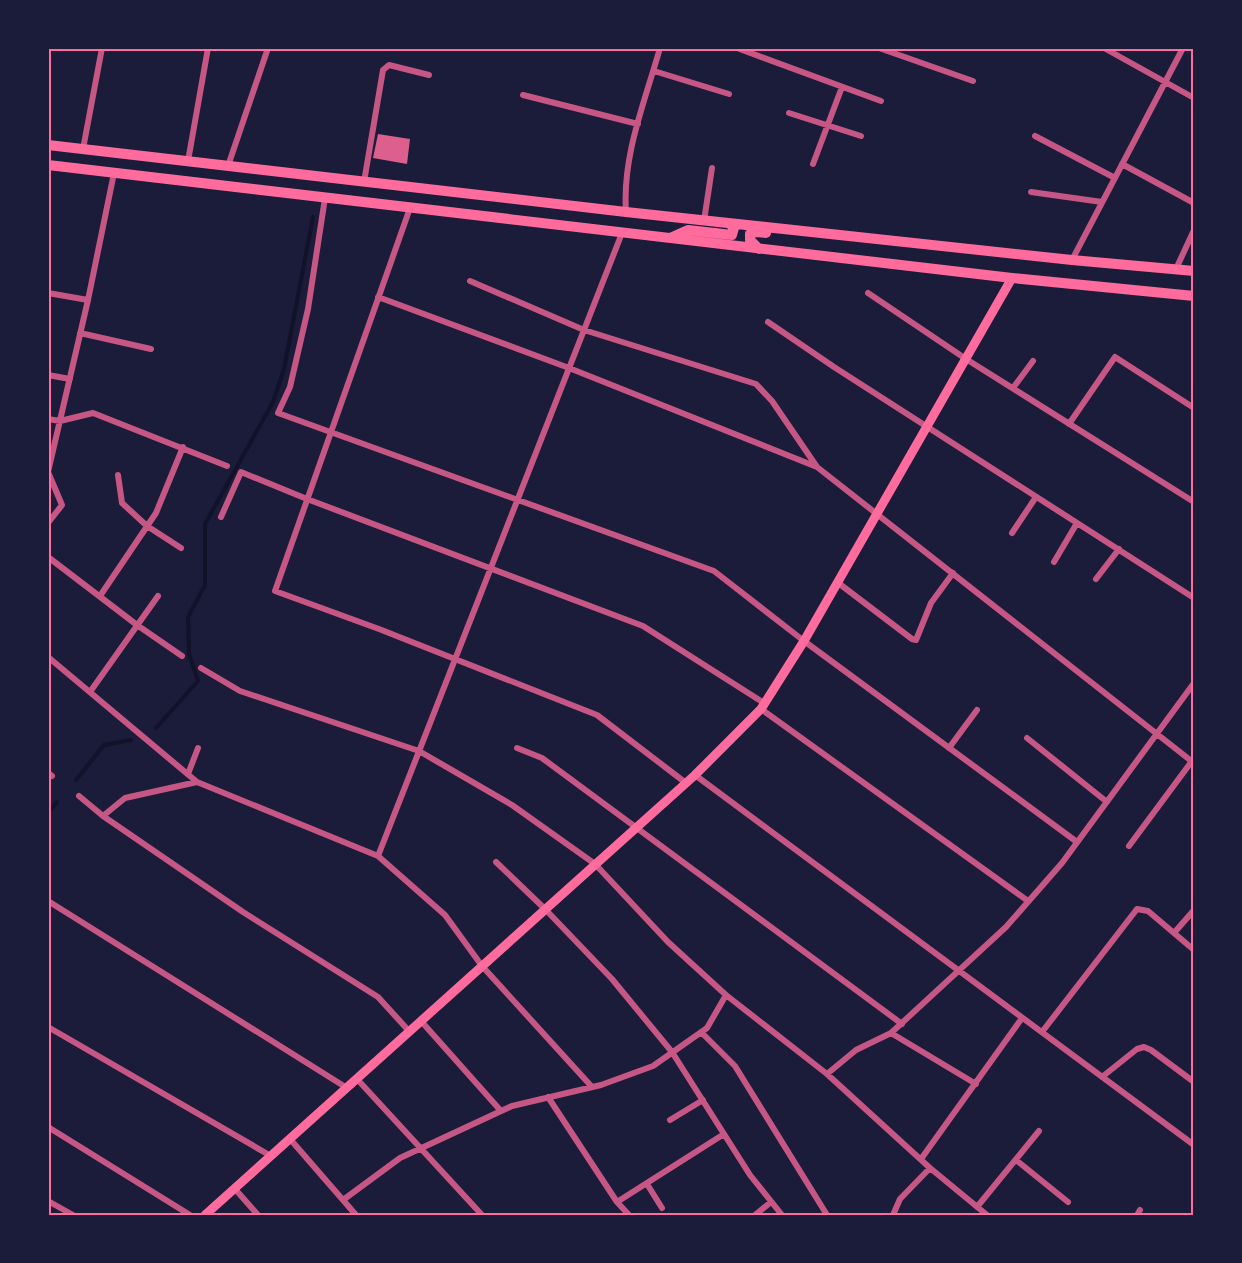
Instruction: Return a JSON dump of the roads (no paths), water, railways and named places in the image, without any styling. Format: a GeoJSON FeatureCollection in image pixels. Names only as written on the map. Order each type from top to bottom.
{"type":"FeatureCollection","features":[{"type":"Feature","properties":{"kind":"main road"},"geometry":{"type":"LineString","coordinates":[[48,145],[626,213],[1194,271]]}},
{"type":"Feature","properties":{"kind":"main road"},"geometry":{"type":"LineString","coordinates":[[48,165],[1012,278],[1194,296]]}},
{"type":"Feature","properties":{"kind":"main road"},"geometry":{"type":"LineString","coordinates":[[481,215],[482,195]]}},
{"type":"Feature","properties":{"kind":"main road"},"geometry":{"type":"LineString","coordinates":[[670,238],[688,230],[732,235],[734,228],[729,223]]}},
{"type":"Feature","properties":{"kind":"main road"},"geometry":{"type":"LineString","coordinates":[[759,249],[750,240],[750,234],[756,232],[789,237],[804,231]]}},
{"type":"Feature","properties":{"kind":"main road"},"geometry":{"type":"LineString","coordinates":[[205,1215],[695,775],[762,706],[804,640],[1012,278]]}},
{"type":"Feature","properties":{"kind":"street"},"geometry":{"type":"LineString","coordinates":[[83,149],[102,48]]}},
{"type":"Feature","properties":{"kind":"street"},"geometry":{"type":"LineString","coordinates":[[188,161],[208,48]]}},
{"type":"Feature","properties":{"kind":"street"},"geometry":{"type":"LineString","coordinates":[[228,166],[268,48]]}},
{"type":"Feature","properties":{"kind":"street"},"geometry":{"type":"LineString","coordinates":[[626,213],[626,176],[660,48]]}},
{"type":"Feature","properties":{"kind":"street"},"geometry":{"type":"LineString","coordinates":[[737,48],[881,100]]}},
{"type":"Feature","properties":{"kind":"street"},"geometry":{"type":"LineString","coordinates":[[879,48],[973,81]]}},
{"type":"Feature","properties":{"kind":"street"},"geometry":{"type":"LineString","coordinates":[[1104,48],[1194,98]]}},
{"type":"Feature","properties":{"kind":"street"},"geometry":{"type":"LineString","coordinates":[[1072,260],[1183,48]]}},
{"type":"Feature","properties":{"kind":"street"},"geometry":{"type":"LineString","coordinates":[[364,183],[382,70],[389,65],[429,75]]}},
{"type":"Feature","properties":{"kind":"street"},"geometry":{"type":"LineString","coordinates":[[654,71],[729,94]]}},
{"type":"Feature","properties":{"kind":"street"},"geometry":{"type":"LineString","coordinates":[[813,164],[842,87]]}},
{"type":"Feature","properties":{"kind":"street"},"geometry":{"type":"LineString","coordinates":[[523,95],[638,124]]}},
{"type":"Feature","properties":{"kind":"street"},"geometry":{"type":"LineString","coordinates":[[789,113],[861,136]]}},
{"type":"Feature","properties":{"kind":"street"},"geometry":{"type":"LineString","coordinates":[[1035,136],[1115,178]]}},
{"type":"Feature","properties":{"kind":"street"},"geometry":{"type":"LineString","coordinates":[[1122,164],[1194,202]]}},
{"type":"Feature","properties":{"kind":"street"},"geometry":{"type":"LineString","coordinates":[[704,221],[712,168]]}},
{"type":"Feature","properties":{"kind":"street"},"geometry":{"type":"LineString","coordinates":[[48,523],[62,505],[48,472],[88,300],[114,173]]}},
{"type":"Feature","properties":{"kind":"street"},"geometry":{"type":"LineString","coordinates":[[1031,192],[1102,202]]}},
{"type":"Feature","properties":{"kind":"street"},"geometry":{"type":"LineString","coordinates":[[325,198],[308,309],[290,387],[278,413],[714,570],[804,640],[1077,842]]}},
{"type":"Feature","properties":{"kind":"street"},"geometry":{"type":"LineString","coordinates":[[410,208],[275,591],[379,629],[597,715],[686,783]]}},
{"type":"Feature","properties":{"kind":"street"},"geometry":{"type":"LineString","coordinates":[[1176,269],[1194,230]]}},
{"type":"Feature","properties":{"kind":"street"},"geometry":{"type":"LineString","coordinates":[[378,856],[622,233]]}},
{"type":"Feature","properties":{"kind":"street"},"geometry":{"type":"LineString","coordinates":[[470,281],[584,330],[756,384],[772,401],[817,467]]}},
{"type":"Feature","properties":{"kind":"street"},"geometry":{"type":"LineString","coordinates":[[48,293],[88,300]]}},
{"type":"Feature","properties":{"kind":"street"},"geometry":{"type":"LineString","coordinates":[[868,293],[966,359],[1194,502]]}},
{"type":"Feature","properties":{"kind":"street"},"geometry":{"type":"LineString","coordinates":[[378,297],[569,368],[817,467],[1193,762],[1129,846]]}},
{"type":"Feature","properties":{"kind":"street"},"geometry":{"type":"LineString","coordinates":[[768,322],[1194,598]]}},
{"type":"Feature","properties":{"kind":"street"},"geometry":{"type":"LineString","coordinates":[[80,333],[151,349]]}},
{"type":"Feature","properties":{"kind":"street"},"geometry":{"type":"LineString","coordinates":[[1070,423],[1115,357],[1194,408]]}},
{"type":"Feature","properties":{"kind":"street"},"geometry":{"type":"LineString","coordinates":[[1013,388],[1032,361]]}},
{"type":"Feature","properties":{"kind":"street"},"geometry":{"type":"LineString","coordinates":[[48,375],[70,379]]}},
{"type":"Feature","properties":{"kind":"street"},"geometry":{"type":"LineString","coordinates":[[48,419],[60,421],[93,413],[227,466]]}},
{"type":"Feature","properties":{"kind":"street"},"geometry":{"type":"LineString","coordinates":[[100,596],[156,513],[183,447]]}},
{"type":"Feature","properties":{"kind":"street"},"geometry":{"type":"LineString","coordinates":[[221,517],[241,472],[307,500],[643,626],[762,706],[1028,901]]}},
{"type":"Feature","properties":{"kind":"street"},"geometry":{"type":"LineString","coordinates":[[118,475],[122,503],[147,526],[182,548]]}},
{"type":"Feature","properties":{"kind":"street"},"geometry":{"type":"LineString","coordinates":[[1012,533],[1036,497]]}},
{"type":"Feature","properties":{"kind":"street"},"geometry":{"type":"LineString","coordinates":[[1054,562],[1077,523]]}},
{"type":"Feature","properties":{"kind":"street"},"geometry":{"type":"LineString","coordinates":[[1095,579],[1119,549]]}},
{"type":"Feature","properties":{"kind":"street"},"geometry":{"type":"LineString","coordinates":[[48,557],[136,625],[182,656]]}},
{"type":"Feature","properties":{"kind":"street"},"geometry":{"type":"LineString","coordinates":[[837,582],[916,640],[931,603],[953,573]]}},
{"type":"Feature","properties":{"kind":"street"},"geometry":{"type":"LineString","coordinates":[[90,692],[158,596]]}},
{"type":"Feature","properties":{"kind":"street"},"geometry":{"type":"LineString","coordinates":[[48,657],[197,782],[378,856],[445,915],[482,966],[592,1087]]}},
{"type":"Feature","properties":{"kind":"street"},"geometry":{"type":"LineString","coordinates":[[201,668],[240,691],[419,751],[512,805],[595,864],[668,942],[726,995],[827,1074],[930,1168],[987,1215]]}},
{"type":"Feature","properties":{"kind":"street"},"geometry":{"type":"LineString","coordinates":[[827,1074],[856,1050],[891,1034],[1006,927],[1077,842],[1194,683]]}},
{"type":"Feature","properties":{"kind":"street"},"geometry":{"type":"LineString","coordinates":[[949,748],[977,710]]}},
{"type":"Feature","properties":{"kind":"street"},"geometry":{"type":"LineString","coordinates":[[1028,738],[1107,802]]}},
{"type":"Feature","properties":{"kind":"street"},"geometry":{"type":"LineString","coordinates":[[188,774],[198,748]]}},
{"type":"Feature","properties":{"kind":"street"},"geometry":{"type":"LineString","coordinates":[[517,748],[542,758],[902,1024]]}},
{"type":"Feature","properties":{"kind":"street"},"geometry":{"type":"LineString","coordinates":[[695,775],[1194,1146]]}},
{"type":"Feature","properties":{"kind":"street"},"geometry":{"type":"LineString","coordinates":[[103,816],[126,798],[197,782]]}},
{"type":"Feature","properties":{"kind":"street"},"geometry":{"type":"LineString","coordinates":[[79,796],[103,816],[243,912],[378,998],[410,1031]]}},
{"type":"Feature","properties":{"kind":"street"},"geometry":{"type":"LineString","coordinates":[[495,862],[545,909],[612,979],[672,1052],[750,1175],[782,1215]]}},
{"type":"Feature","properties":{"kind":"street"},"geometry":{"type":"LineString","coordinates":[[48,901],[347,1088]]}},
{"type":"Feature","properties":{"kind":"street"},"geometry":{"type":"LineString","coordinates":[[1042,1032],[1133,911],[1141,909],[1148,911],[1194,950]]}},
{"type":"Feature","properties":{"kind":"street"},"geometry":{"type":"LineString","coordinates":[[1174,933],[1194,910]]}},
{"type":"Feature","properties":{"kind":"street"},"geometry":{"type":"LineString","coordinates":[[343,1200],[400,1158],[512,1106],[592,1087],[653,1066],[707,1028],[726,995]]}},
{"type":"Feature","properties":{"kind":"street"},"geometry":{"type":"LineString","coordinates":[[921,1159],[1023,1018]]}},
{"type":"Feature","properties":{"kind":"street"},"geometry":{"type":"LineString","coordinates":[[421,1021],[501,1111]]}},
{"type":"Feature","properties":{"kind":"street"},"geometry":{"type":"LineString","coordinates":[[48,1027],[271,1156]]}},
{"type":"Feature","properties":{"kind":"street"},"geometry":{"type":"LineString","coordinates":[[701,1032],[735,1066],[827,1215]]}},
{"type":"Feature","properties":{"kind":"street"},"geometry":{"type":"LineString","coordinates":[[891,1034],[976,1084]]}},
{"type":"Feature","properties":{"kind":"street"},"geometry":{"type":"LineString","coordinates":[[1102,1077],[1137,1048],[1144,1047],[1194,1082]]}},
{"type":"Feature","properties":{"kind":"street"},"geometry":{"type":"LineString","coordinates":[[357,1078],[482,1215]]}},
{"type":"Feature","properties":{"kind":"street"},"geometry":{"type":"LineString","coordinates":[[548,1097],[617,1202],[629,1215]]}},
{"type":"Feature","properties":{"kind":"street"},"geometry":{"type":"LineString","coordinates":[[670,1120],[702,1100]]}},
{"type":"Feature","properties":{"kind":"street"},"geometry":{"type":"LineString","coordinates":[[48,1127],[190,1215]]}},
{"type":"Feature","properties":{"kind":"street"},"geometry":{"type":"LineString","coordinates":[[976,1207],[1039,1131]]}},
{"type":"Feature","properties":{"kind":"street"},"geometry":{"type":"LineString","coordinates":[[617,1202],[724,1134]]}},
{"type":"Feature","properties":{"kind":"street"},"geometry":{"type":"LineString","coordinates":[[290,1139],[356,1215]]}},
{"type":"Feature","properties":{"kind":"street"},"geometry":{"type":"LineString","coordinates":[[1016,1160],[1068,1202]]}},
{"type":"Feature","properties":{"kind":"street"},"geometry":{"type":"LineString","coordinates":[[893,1215],[900,1199],[930,1168]]}},
{"type":"Feature","properties":{"kind":"street"},"geometry":{"type":"LineString","coordinates":[[647,1184],[662,1208]]}},
{"type":"Feature","properties":{"kind":"street"},"geometry":{"type":"LineString","coordinates":[[235,1188],[258,1215]]}},
{"type":"Feature","properties":{"kind":"street"},"geometry":{"type":"LineString","coordinates":[[48,1201],[72,1215]]}},
{"type":"Feature","properties":{"kind":"street"},"geometry":{"type":"LineString","coordinates":[[755,1215],[771,1202]]}},
{"type":"Feature","properties":{"kind":"waterway"},"geometry":{"type":"LineString","coordinates":[[156,728],[198,681],[189,654],[188,617],[205,585],[205,524],[273,402],[284,369],[313,217]]}},
{"type":"Feature","properties":{"kind":"waterway"},"geometry":{"type":"LineString","coordinates":[[76,780],[104,745],[131,740]]}},
{"type":"Feature","properties":{"kind":"waterway"},"geometry":{"type":"LineString","coordinates":[[48,813],[57,802]]}}]}
